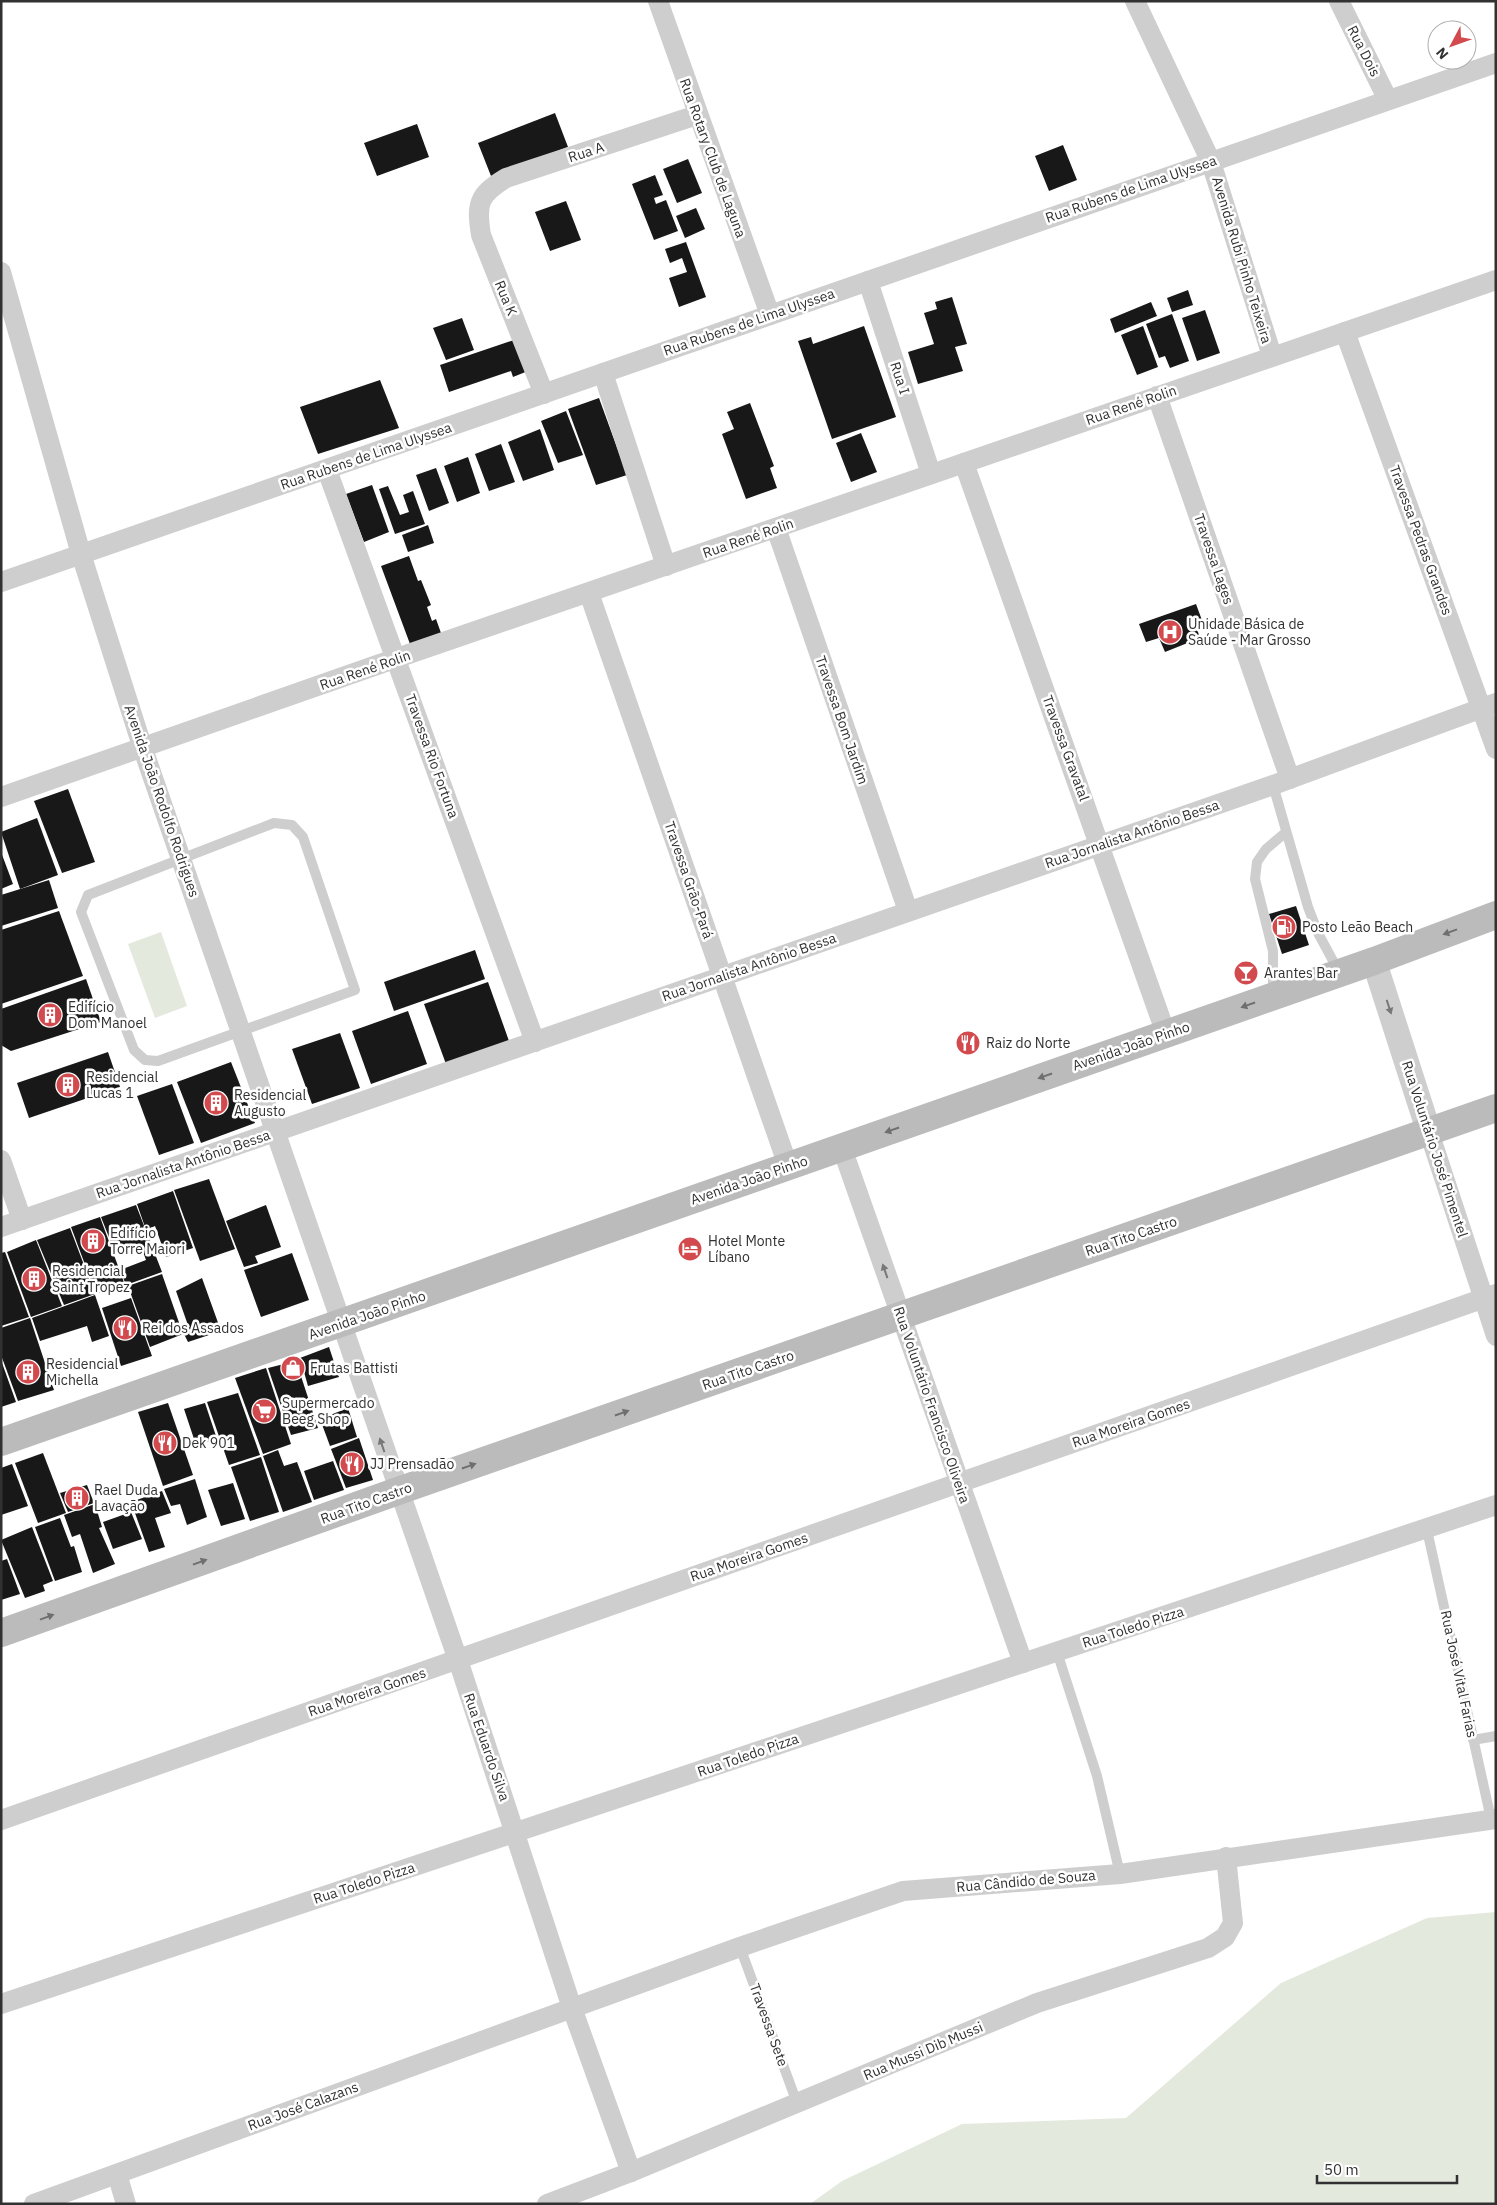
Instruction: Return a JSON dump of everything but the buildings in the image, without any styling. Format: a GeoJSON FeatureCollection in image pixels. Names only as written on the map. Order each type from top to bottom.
{"type":"FeatureCollection","features":[{"type":"Feature","properties":{"kind":"main road","name":"Avenida João Pinho"},"geometry":{"type":"LineString","coordinates":[[1,1442],[1340,973],[1496,915]]}},
{"type":"Feature","properties":{"kind":"main road","name":"Rua Tito Castro"},"geometry":{"type":"LineString","coordinates":[[1,1633],[398,1491],[1496,1108]]}},
{"type":"Feature","properties":{"kind":"street","name":"Rua Rotary Club de Laguna"},"geometry":{"type":"LineString","coordinates":[[658,1],[697,116],[770,315]]}},
{"type":"Feature","properties":{"kind":"street","name":"Avenida Rubi Pinho Teixeira"},"geometry":{"type":"LineString","coordinates":[[1135,1],[1211,162],[1272,356]]}},
{"type":"Feature","properties":{"kind":"street","name":"Rua Dois"},"geometry":{"type":"LineString","coordinates":[[1339,1],[1388,100]]}},
{"type":"Feature","properties":{"kind":"street","name":"Rua Rubens de Lima Ulyssea"},"geometry":{"type":"LineString","coordinates":[[1,582],[1496,63]]}},
{"type":"Feature","properties":{"kind":"street","name":"Rua A"},"geometry":{"type":"LineString","coordinates":[[481,199],[489,189],[506,178],[697,116]]}},
{"type":"Feature","properties":{"kind":"street","name":"Rua K"},"geometry":{"type":"LineString","coordinates":[[481,199],[478,214],[481,235],[544,394]]}},
{"type":"Feature","properties":{"kind":"street","name":"Avenida João Rodolfo Rodrigues"},"geometry":{"type":"LineString","coordinates":[[1,272],[7,320],[143,749],[242,1031],[341,1324]]}},
{"type":"Feature","properties":{"kind":"street","name":"Rua René Rolin"},"geometry":{"type":"LineString","coordinates":[[1,797],[143,749],[397,658],[1496,280]]}},
{"type":"Feature","properties":{"kind":"street","name":"Rua I"},"geometry":{"type":"LineString","coordinates":[[868,281],[932,474]]}},
{"type":"Feature","properties":{"kind":"street","name":"Travessa Pedras Grandes"},"geometry":{"type":"LineString","coordinates":[[1345,332],[1489,705],[1496,749]]}},
{"type":"Feature","properties":{"kind":"street"},"geometry":{"type":"LineString","coordinates":[[603,373],[666,566]]}},
{"type":"Feature","properties":{"kind":"street","name":"Travessa Lages"},"geometry":{"type":"LineString","coordinates":[[1157,396],[1282,782]]}},
{"type":"Feature","properties":{"kind":"street","name":"Travessa Gravatal"},"geometry":{"type":"LineString","coordinates":[[964,463],[1166,1034]]}},
{"type":"Feature","properties":{"kind":"street","name":"Travessa Rio Fortuna"},"geometry":{"type":"LineString","coordinates":[[327,470],[397,658],[535,1042]]}},
{"type":"Feature","properties":{"kind":"street","name":"Travessa Bom Jardim"},"geometry":{"type":"LineString","coordinates":[[776,528],[908,911]]}},
{"type":"Feature","properties":{"kind":"street","name":"Travessa Grão-Pará"},"geometry":{"type":"LineString","coordinates":[[589,593],[788,1166]]}},
{"type":"Feature","properties":{"kind":"street","name":"Rua Jornalista Antônio Bessa"},"geometry":{"type":"LineString","coordinates":[[1,1227],[1282,782],[1489,705]]}},
{"type":"Feature","properties":{"kind":"street","name":"Rua Voluntário José Pimentel"},"geometry":{"type":"LineString","coordinates":[[1374,961],[1429,1132],[1490,1297],[1496,1336]]}},
{"type":"Feature","properties":{"kind":"street","name":"Rua Voluntário Francisco Oliveira"},"geometry":{"type":"LineString","coordinates":[[842,1148],[1023,1663]]}},
{"type":"Feature","properties":{"kind":"street"},"geometry":{"type":"LineString","coordinates":[[1,1160],[22,1220]]}},
{"type":"Feature","properties":{"kind":"street","name":"Rua Moreira Gomes"},"geometry":{"type":"LineString","coordinates":[[1,1820],[1490,1297]]}},
{"type":"Feature","properties":{"kind":"street","name":"Rua Eduardo Silva"},"geometry":{"type":"LineString","coordinates":[[341,1324],[458,1660],[572,2008],[631,2172]]}},
{"type":"Feature","properties":{"kind":"street","name":"Rua Toledo Pizza"},"geometry":{"type":"LineString","coordinates":[[1,2004],[1496,1506]]}},
{"type":"Feature","properties":{"kind":"street","name":"Rua Cândido de Souza"},"geometry":{"type":"LineString","coordinates":[[572,2008],[740,1947],[903,1891],[1120,1874],[1493,1819]]}},
{"type":"Feature","properties":{"kind":"street","name":"Rua Mussi Dib Mussi"},"geometry":{"type":"LineString","coordinates":[[547,2204],[631,2172],[1038,2003],[1208,1948],[1225,1937],[1233,1923],[1226,1857]]}},
{"type":"Feature","properties":{"kind":"street","name":"Rua José Calazans"},"geometry":{"type":"LineString","coordinates":[[34,2204],[572,2008]]}},
{"type":"Feature","properties":{"kind":"street"},"geometry":{"type":"LineString","coordinates":[[117,2174],[126,2204]]}},
{"type":"Feature","properties":{"kind":"lane"},"geometry":{"type":"LineString","coordinates":[[1282,782],[1285,833],[1315,925],[1340,973]]}},
{"type":"Feature","properties":{"kind":"lane"},"geometry":{"type":"LineString","coordinates":[[274,823],[292,825],[303,837],[355,990],[158,1061],[144,1060],[134,1050],[81,912],[88,895],[181,859],[274,823]]}},
{"type":"Feature","properties":{"kind":"lane"},"geometry":{"type":"LineString","coordinates":[[1273,996],[1272,951],[1255,879],[1257,862],[1266,849],[1285,833]]}},
{"type":"Feature","properties":{"kind":"lane","name":"Rua José Vital Farias"},"geometry":{"type":"LineString","coordinates":[[1427,1530],[1473,1740],[1493,1819]]}},
{"type":"Feature","properties":{"kind":"lane"},"geometry":{"type":"LineString","coordinates":[[1057,1652],[1097,1776],[1120,1874]]}},
{"type":"Feature","properties":{"kind":"lane"},"geometry":{"type":"LineString","coordinates":[[1473,1740],[1496,1736]]}},
{"type":"Feature","properties":{"kind":"lane","name":"Travessa Sete"},"geometry":{"type":"LineString","coordinates":[[740,1947],[798,2103]]}},
{"type":"Feature","properties":{"kind":"shaded area"},"geometry":{"type":"Polygon","coordinates":[[[161,932],[187,1006],[155,1018],[128,944],[161,932]]]}},
{"type":"Feature","properties":{"kind":"shaded area"},"geometry":{"type":"Polygon","coordinates":[[[1496,1912],[1496,2204],[810,2204],[842,2181],[962,2124],[1126,2118],[1281,1983],[1427,1918],[1496,1912]]]}},
{"type":"Feature","properties":{"kind":"place","name":"Unidade Básica de Saúde - Mar Grosso"},"geometry":{"type":"Point","coordinates":[1170,632]}},
{"type":"Feature","properties":{"kind":"place","name":"Posto Leão Beach"},"geometry":{"type":"Point","coordinates":[1284,927]}},
{"type":"Feature","properties":{"kind":"place","name":"Arantes Bar"},"geometry":{"type":"Point","coordinates":[1246,973]}},
{"type":"Feature","properties":{"kind":"place","name":"Edifício Dom Manoel"},"geometry":{"type":"Point","coordinates":[50,1015]}},
{"type":"Feature","properties":{"kind":"place","name":"Raiz do Norte"},"geometry":{"type":"Point","coordinates":[968,1043]}},
{"type":"Feature","properties":{"kind":"place","name":"Residencial Lucas 1"},"geometry":{"type":"Point","coordinates":[68,1085]}},
{"type":"Feature","properties":{"kind":"place","name":"Residencial Augusto"},"geometry":{"type":"Point","coordinates":[216,1103]}},
{"type":"Feature","properties":{"kind":"place","name":"Edifício Torre Maiori"},"geometry":{"type":"Point","coordinates":[93,1241]}},
{"type":"Feature","properties":{"kind":"place","name":"Hotel Monte Líbano"},"geometry":{"type":"Point","coordinates":[690,1249]}},
{"type":"Feature","properties":{"kind":"place","name":"Residencial Saint Tropez"},"geometry":{"type":"Point","coordinates":[34,1279]}},
{"type":"Feature","properties":{"kind":"place","name":"Rei dos Assados"},"geometry":{"type":"Point","coordinates":[125,1328]}},
{"type":"Feature","properties":{"kind":"place","name":"Frutas Battisti"},"geometry":{"type":"Point","coordinates":[293,1368]}},
{"type":"Feature","properties":{"kind":"place","name":"Residencial Michella"},"geometry":{"type":"Point","coordinates":[28,1372]}},
{"type":"Feature","properties":{"kind":"place","name":"Supermercado Beeg Shop"},"geometry":{"type":"Point","coordinates":[264,1411]}},
{"type":"Feature","properties":{"kind":"place","name":"Dek 901"},"geometry":{"type":"Point","coordinates":[165,1443]}},
{"type":"Feature","properties":{"kind":"place","name":"JJ Prensadão"},"geometry":{"type":"Point","coordinates":[352,1464]}},
{"type":"Feature","properties":{"kind":"place","name":"Rael Duda Lavação"},"geometry":{"type":"Point","coordinates":[77,1498]}}]}
